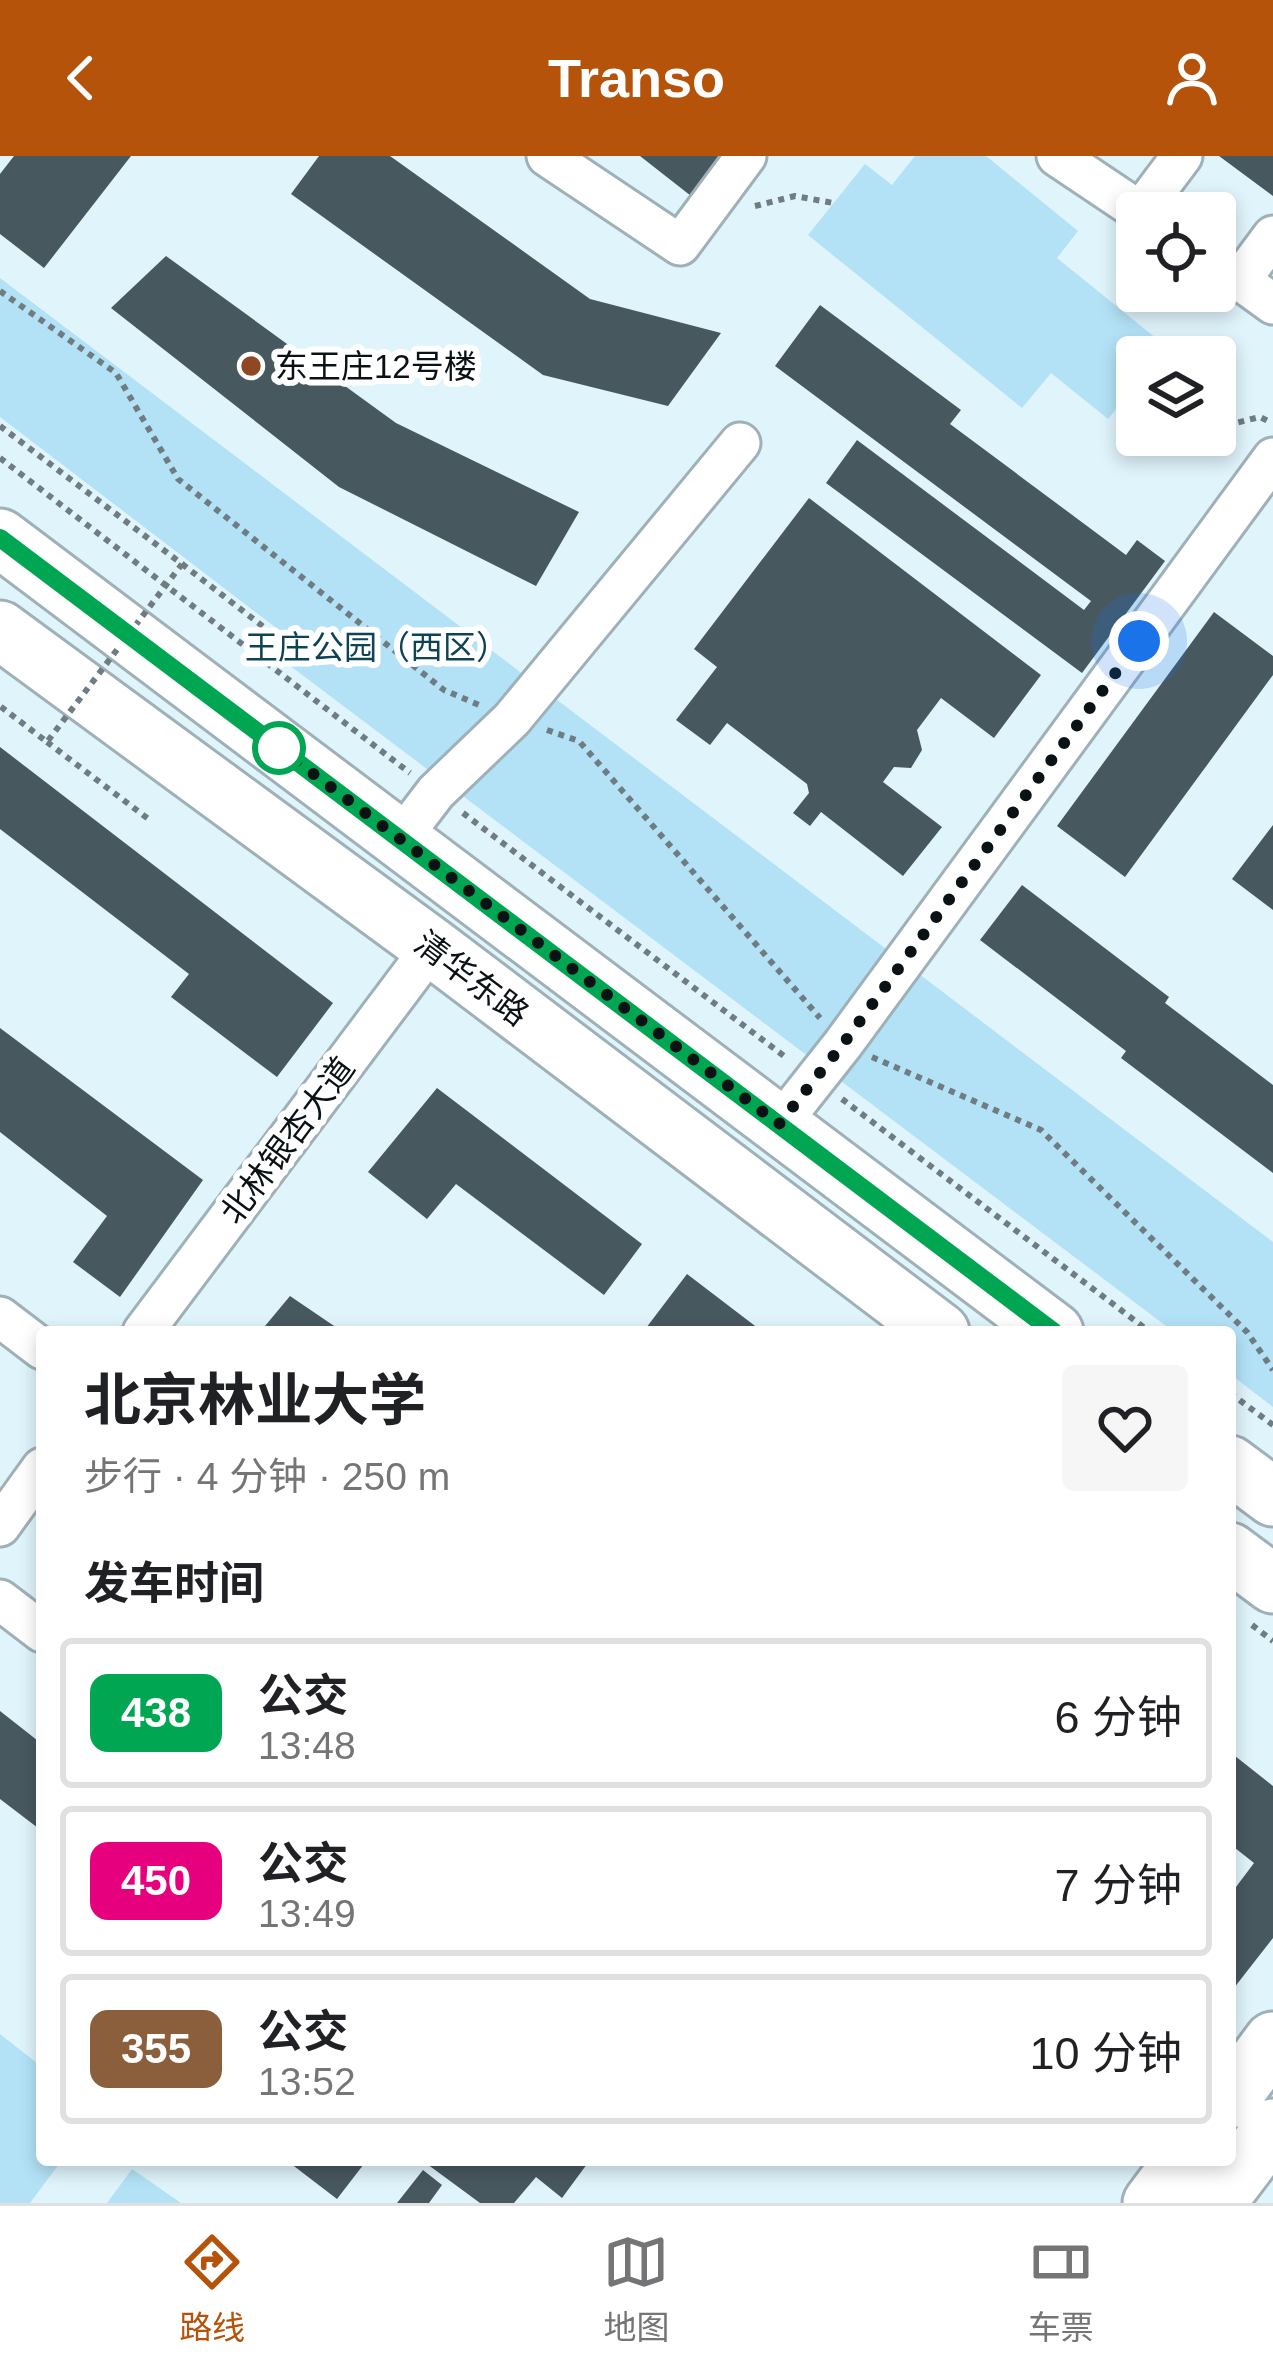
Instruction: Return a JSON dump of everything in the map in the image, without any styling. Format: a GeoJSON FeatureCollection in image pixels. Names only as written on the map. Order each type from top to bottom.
{"type":"FeatureCollection","features":[{"type":"Feature","properties":{"kind":"main road","name":"清华东路"},"geometry":{"type":"LineString","coordinates":[[0,538],[1046,1326]]}},
{"type":"Feature","properties":{"kind":"main road","name":"清华东路"},"geometry":{"type":"LineString","coordinates":[[0,629],[932,1326]]}},
{"type":"Feature","properties":{"kind":"main road"},"geometry":{"type":"LineString","coordinates":[[1236,1469],[1273,1497]]}},
{"type":"Feature","properties":{"kind":"main road"},"geometry":{"type":"LineString","coordinates":[[1236,1556],[1273,1584]]}},
{"type":"Feature","properties":{"kind":"main road"},"geometry":{"type":"LineString","coordinates":[[1236,2090],[1273,2041]]}},
{"type":"Feature","properties":{"kind":"main road"},"geometry":{"type":"LineString","coordinates":[[1216,2203],[1273,2128]]}},
{"type":"Feature","properties":{"kind":"main road"},"geometry":{"type":"LineString","coordinates":[[1152,2203],[1180,2166]]}},
{"type":"Feature","properties":{"kind":"street"},"geometry":{"type":"LineString","coordinates":[[547,156],[680,245],[746,156]]}},
{"type":"Feature","properties":{"kind":"street"},"geometry":{"type":"LineString","coordinates":[[1057,156],[1116,195]]}},
{"type":"Feature","properties":{"kind":"street"},"geometry":{"type":"LineString","coordinates":[[1156,192],[1182,156]]}},
{"type":"Feature","properties":{"kind":"street"},"geometry":{"type":"LineString","coordinates":[[1236,264],[1273,236]]}},
{"type":"Feature","properties":{"kind":"street"},"geometry":{"type":"LineString","coordinates":[[1236,276],[1273,304]]}},
{"type":"Feature","properties":{"kind":"street"},"geometry":{"type":"LineString","coordinates":[[400,839],[436,793],[512,719],[740,443]]}},
{"type":"Feature","properties":{"kind":"street"},"geometry":{"type":"LineString","coordinates":[[779,1124],[843,1044],[1273,458]]}},
{"type":"Feature","properties":{"kind":"street","name":"北林银杏大道"},"geometry":{"type":"LineString","coordinates":[[147,1326],[431,947]]}},
{"type":"Feature","properties":{"kind":"street"},"geometry":{"type":"LineString","coordinates":[[0,1317],[36,1344]]}},
{"type":"Feature","properties":{"kind":"street"},"geometry":{"type":"LineString","coordinates":[[0,1526],[36,1476]]}},
{"type":"Feature","properties":{"kind":"street"},"geometry":{"type":"LineString","coordinates":[[0,1600],[36,1627]]}},
{"type":"Feature","properties":{"kind":"path"},"geometry":{"type":"LineString","coordinates":[[696,223],[795,196],[833,203]]}},
{"type":"Feature","properties":{"kind":"path"},"geometry":{"type":"LineString","coordinates":[[0,291],[116,373],[178,479],[444,690],[579,740],[843,1044],[1041,1130],[1247,1331],[1273,1370]]}},
{"type":"Feature","properties":{"kind":"path"},"geometry":{"type":"LineString","coordinates":[[1236,423],[1260,417],[1273,424]]}},
{"type":"Feature","properties":{"kind":"path"},"geometry":{"type":"LineString","coordinates":[[0,426],[287,645]]}},
{"type":"Feature","properties":{"kind":"path"},"geometry":{"type":"LineString","coordinates":[[0,458],[1142,1326]]}},
{"type":"Feature","properties":{"kind":"path"},"geometry":{"type":"LineString","coordinates":[[47,742],[182,564]]}},
{"type":"Feature","properties":{"kind":"path"},"geometry":{"type":"LineString","coordinates":[[0,706],[151,821]]}},
{"type":"Feature","properties":{"kind":"path"},"geometry":{"type":"LineString","coordinates":[[1236,1397],[1273,1424]]}},
{"type":"Feature","properties":{"kind":"green space"},"geometry":{"type":"Polygon","coordinates":[[[915,156],[986,156],[1078,231],[1057,258],[1116,306],[1116,312],[1124,312],[1153,336],[1116,336],[1116,409],[1108,419],[1051,373],[1022,408],[808,235],[865,164],[892,185],[915,156]]]}},
{"type":"Feature","properties":{"kind":"green space","name":"王庄公园（西区）"},"geometry":{"type":"Polygon","coordinates":[[[0,278],[1273,1242],[1273,1407],[1236,1379],[1236,1326],[1166,1326],[289,665],[300,646],[0,417],[0,278]]]}},
{"type":"Feature","properties":{"kind":"green space"},"geometry":{"type":"Polygon","coordinates":[[[0,2034],[36,2062],[36,2166],[58,2166],[30,2203],[0,2203],[0,2034]]]}},
{"type":"Feature","properties":{"kind":"green space"},"geometry":{"type":"Polygon","coordinates":[[[132,2169],[181,2203],[107,2203],[132,2169]]]}},
{"type":"Feature","properties":{"kind":"building"},"geometry":{"type":"Polygon","coordinates":[[[14,156],[131,156],[44,268],[0,234],[0,174],[14,156]]]}},
{"type":"Feature","properties":{"kind":"building"},"geometry":{"type":"Polygon","coordinates":[[[319,156],[390,156],[590,299],[721,333],[668,406],[543,375],[291,194],[319,156]]]}},
{"type":"Feature","properties":{"kind":"building"},"geometry":{"type":"Polygon","coordinates":[[[640,156],[737,156],[700,203],[640,156]]]}},
{"type":"Feature","properties":{"kind":"building"},"geometry":{"type":"Polygon","coordinates":[[[1219,156],[1273,156],[1273,196],[1219,156]]]}},
{"type":"Feature","properties":{"kind":"building","name":"东王庄12号楼"},"geometry":{"type":"Polygon","coordinates":[[[166,256],[396,423],[579,512],[536,586],[339,487],[111,308],[166,256]]]}},
{"type":"Feature","properties":{"kind":"building"},"geometry":{"type":"Polygon","coordinates":[[[820,305],[961,410],[950,424],[1126,555],[1137,540],[1165,561],[1082,673],[826,483],[857,440],[1084,610],[1091,601],[775,366],[820,305]]]}},
{"type":"Feature","properties":{"kind":"building"},"geometry":{"type":"Polygon","coordinates":[[[809,498],[1041,675],[994,738],[941,698],[917,730],[922,750],[911,768],[894,767],[883,782],[942,827],[903,876],[821,812],[810,826],[793,813],[809,793],[807,784],[727,723],[710,745],[676,720],[717,667],[694,649],[809,498]]]}},
{"type":"Feature","properties":{"kind":"building"},"geometry":{"type":"Polygon","coordinates":[[[1214,612],[1273,656],[1273,675],[1125,877],[1057,826],[1214,612]]]}},
{"type":"Feature","properties":{"kind":"building"},"geometry":{"type":"Polygon","coordinates":[[[0,747],[333,1003],[277,1077],[171,997],[189,974],[0,829],[0,747]]]}},
{"type":"Feature","properties":{"kind":"building"},"geometry":{"type":"Polygon","coordinates":[[[1273,825],[1273,910],[1232,879],[1273,825]]]}},
{"type":"Feature","properties":{"kind":"building"},"geometry":{"type":"Polygon","coordinates":[[[1022,885],[1169,997],[1165,1003],[1273,1085],[1273,1173],[1121,1058],[1126,1051],[980,940],[1022,885]]]}},
{"type":"Feature","properties":{"kind":"building"},"geometry":{"type":"Polygon","coordinates":[[[0,1028],[203,1180],[120,1297],[73,1262],[107,1216],[0,1132],[0,1028]]]}},
{"type":"Feature","properties":{"kind":"building"},"geometry":{"type":"Polygon","coordinates":[[[437,1088],[642,1244],[604,1295],[456,1184],[427,1219],[368,1172],[437,1088]]]}},
{"type":"Feature","properties":{"kind":"building"},"geometry":{"type":"Polygon","coordinates":[[[687,1274],[755,1326],[648,1326],[687,1274]]]}},
{"type":"Feature","properties":{"kind":"building"},"geometry":{"type":"Polygon","coordinates":[[[290,1296],[334,1326],[265,1326],[290,1296]]]}},
{"type":"Feature","properties":{"kind":"building"},"geometry":{"type":"Polygon","coordinates":[[[0,1711],[36,1739],[36,1826],[0,1799],[0,1711]]]}},
{"type":"Feature","properties":{"kind":"building"},"geometry":{"type":"Polygon","coordinates":[[[1236,1757],[1273,1786],[1273,1938],[1236,1985],[1236,1887],[1254,1863],[1236,1849],[1236,1757]]]}},
{"type":"Feature","properties":{"kind":"building"},"geometry":{"type":"Polygon","coordinates":[[[294,2166],[362,2166],[337,2199],[294,2166]]]}},
{"type":"Feature","properties":{"kind":"building"},"geometry":{"type":"Polygon","coordinates":[[[430,2166],[586,2166],[562,2198],[536,2177],[514,2203],[480,2203],[430,2166]]]}},
{"type":"Feature","properties":{"kind":"building"},"geometry":{"type":"Polygon","coordinates":[[[423,2170],[442,2185],[429,2203],[397,2203],[423,2170]]]}},
{"type":"Feature","properties":{"kind":"bus line","name":"438"},"geometry":{"type":"LineString","coordinates":[[0,538],[1046,1326]]}},
{"type":"Feature","properties":{"kind":"place","name":"东王庄12号楼"},"geometry":{"type":"Point","coordinates":[251,366]}},
{"type":"Feature","properties":{"kind":"route"},"geometry":{"type":"LineString","coordinates":[[279,748],[779,1124],[1139,641]]}}]}
